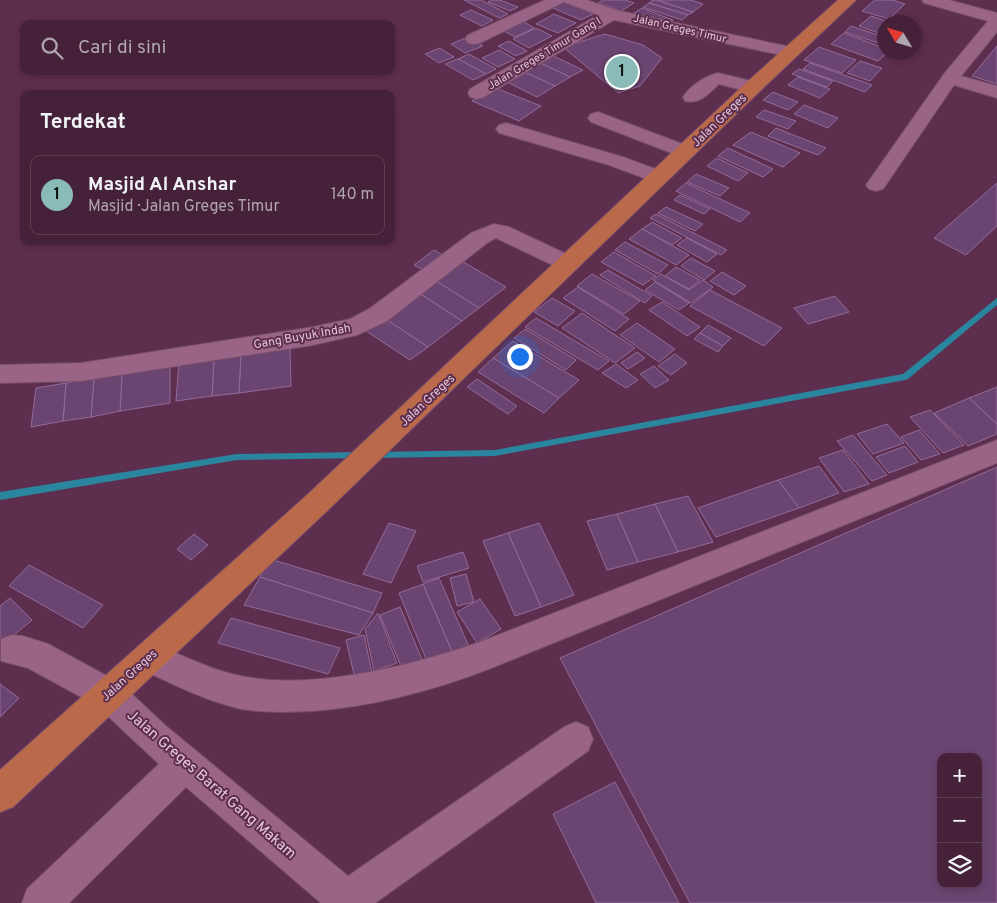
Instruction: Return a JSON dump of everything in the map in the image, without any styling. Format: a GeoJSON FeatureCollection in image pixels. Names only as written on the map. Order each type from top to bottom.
{"type":"FeatureCollection","features":[{"type":"Feature","properties":{"kind":"highway","name":"Jalan Greges"},"geometry":{"type":"LineString","coordinates":[[0,794],[317,503],[753,87],[848,0]]}},
{"type":"Feature","properties":{"kind":"street"},"geometry":{"type":"LineString","coordinates":[[474,40],[558,0]]}},
{"type":"Feature","properties":{"kind":"street","name":"Jalan Greges Timur"},"geometry":{"type":"LineString","coordinates":[[571,0],[611,14],[791,52]]}},
{"type":"Feature","properties":{"kind":"street"},"geometry":{"type":"LineString","coordinates":[[876,185],[950,78],[997,20],[930,0]]}},
{"type":"Feature","properties":{"kind":"street","name":"Jalan Greges Timur Gang I"},"geometry":{"type":"LineString","coordinates":[[477,93],[611,14]]}},
{"type":"Feature","properties":{"kind":"street"},"geometry":{"type":"LineString","coordinates":[[692,97],[714,79],[718,78],[753,87]]}},
{"type":"Feature","properties":{"kind":"street"},"geometry":{"type":"LineString","coordinates":[[950,78],[997,92]]}},
{"type":"Feature","properties":{"kind":"street"},"geometry":{"type":"LineString","coordinates":[[598,118],[686,152]]}},
{"type":"Feature","properties":{"kind":"street"},"geometry":{"type":"LineString","coordinates":[[506,129],[659,177]]}},
{"type":"Feature","properties":{"kind":"street","name":"Gang Buyuk Indah"},"geometry":{"type":"LineString","coordinates":[[0,374],[81,372],[313,336],[357,326],[378,315],[479,238],[494,231],[501,232],[569,264]]}},
{"type":"Feature","properties":{"kind":"street"},"geometry":{"type":"LineString","coordinates":[[150,657],[235,691],[270,697],[332,694],[412,680],[464,664],[539,632],[997,451]]}},
{"type":"Feature","properties":{"kind":"street","name":"Jalan Greges Barat Gang Makam"},"geometry":{"type":"LineString","coordinates":[[12,650],[36,655],[108,694],[154,738],[350,901]]}},
{"type":"Feature","properties":{"kind":"street"},"geometry":{"type":"LineString","coordinates":[[350,901],[576,739]]}},
{"type":"Feature","properties":{"kind":"street"},"geometry":{"type":"LineString","coordinates":[[42,903],[185,762]]}},
{"type":"Feature","properties":{"kind":"building"},"geometry":{"type":"Polygon","coordinates":[[[464,0],[481,0],[508,14],[499,18],[464,0]]]}},
{"type":"Feature","properties":{"kind":"building"},"geometry":{"type":"Polygon","coordinates":[[[500,0],[518,7],[510,11],[488,2],[500,0]]]}},
{"type":"Feature","properties":{"kind":"building"},"geometry":{"type":"Polygon","coordinates":[[[560,0],[593,14],[581,20],[548,6],[560,0]]]}},
{"type":"Feature","properties":{"kind":"building"},"geometry":{"type":"Polygon","coordinates":[[[603,0],[625,0],[634,3],[621,11],[598,3],[603,0]]]}},
{"type":"Feature","properties":{"kind":"building"},"geometry":{"type":"Polygon","coordinates":[[[653,0],[693,12],[688,15],[649,3],[653,0]]]}},
{"type":"Feature","properties":{"kind":"building"},"geometry":{"type":"Polygon","coordinates":[[[657,0],[691,0],[703,4],[693,12],[657,0]]]}},
{"type":"Feature","properties":{"kind":"building"},"geometry":{"type":"Polygon","coordinates":[[[875,0],[893,0],[905,4],[893,15],[877,15],[862,11],[875,0]]]}},
{"type":"Feature","properties":{"kind":"building"},"geometry":{"type":"Polygon","coordinates":[[[649,3],[688,15],[682,20],[643,7],[649,3]]]}},
{"type":"Feature","properties":{"kind":"building"},"geometry":{"type":"Polygon","coordinates":[[[642,8],[673,20],[665,25],[634,13],[642,8]]]}},
{"type":"Feature","properties":{"kind":"building"},"geometry":{"type":"Polygon","coordinates":[[[471,10],[493,20],[482,26],[460,15],[471,10]]]}},
{"type":"Feature","properties":{"kind":"building"},"geometry":{"type":"Polygon","coordinates":[[[554,14],[576,23],[558,33],[536,24],[554,14]]]}},
{"type":"Feature","properties":{"kind":"building"},"geometry":{"type":"Polygon","coordinates":[[[871,16],[877,18],[877,32],[859,26],[871,16]]]}},
{"type":"Feature","properties":{"kind":"building"},"geometry":{"type":"Polygon","coordinates":[[[524,22],[534,28],[515,37],[504,31],[524,22]]]}},
{"type":"Feature","properties":{"kind":"building"},"geometry":{"type":"Polygon","coordinates":[[[851,26],[877,35],[877,43],[845,32],[851,26]]]}},
{"type":"Feature","properties":{"kind":"building"},"geometry":{"type":"Polygon","coordinates":[[[536,28],[552,36],[529,48],[513,39],[536,28]]]}},
{"type":"Feature","properties":{"kind":"building"},"geometry":{"type":"Polygon","coordinates":[[[844,33],[877,45],[877,60],[879,60],[878,61],[831,44],[844,33]]]}},
{"type":"Feature","properties":{"kind":"building"},"geometry":{"type":"Polygon","coordinates":[[[605,34],[643,45],[662,58],[640,86],[618,93],[563,47],[605,34]]]}},
{"type":"Feature","properties":{"kind":"building"},"geometry":{"type":"Polygon","coordinates":[[[468,37],[483,46],[465,53],[451,44],[468,37]]]}},
{"type":"Feature","properties":{"kind":"building"},"geometry":{"type":"Polygon","coordinates":[[[509,41],[527,51],[516,56],[498,46],[509,41]]]}},
{"type":"Feature","properties":{"kind":"building"},"geometry":{"type":"Polygon","coordinates":[[[997,46],[997,84],[972,76],[997,46]]]}},
{"type":"Feature","properties":{"kind":"building"},"geometry":{"type":"Polygon","coordinates":[[[819,47],[856,60],[842,73],[804,60],[819,47]]]}},
{"type":"Feature","properties":{"kind":"building"},"geometry":{"type":"Polygon","coordinates":[[[440,48],[454,57],[439,63],[425,54],[440,48]]]}},
{"type":"Feature","properties":{"kind":"building"},"geometry":{"type":"Polygon","coordinates":[[[499,50],[515,59],[498,67],[482,58],[499,50]]]}},
{"type":"Feature","properties":{"kind":"building"},"geometry":{"type":"Polygon","coordinates":[[[469,54],[496,69],[486,74],[458,59],[469,54]]]}},
{"type":"Feature","properties":{"kind":"building"},"geometry":{"type":"Polygon","coordinates":[[[549,54],[583,70],[570,77],[536,61],[549,54]]]}},
{"type":"Feature","properties":{"kind":"building"},"geometry":{"type":"Polygon","coordinates":[[[458,59],[486,74],[473,80],[445,64],[458,59]]]}},
{"type":"Feature","properties":{"kind":"building"},"geometry":{"type":"Polygon","coordinates":[[[536,61],[570,77],[555,86],[520,70],[536,61]]]}},
{"type":"Feature","properties":{"kind":"building"},"geometry":{"type":"Polygon","coordinates":[[[860,61],[882,68],[870,81],[847,73],[860,61]]]}},
{"type":"Feature","properties":{"kind":"building"},"geometry":{"type":"Polygon","coordinates":[[[810,63],[872,85],[865,92],[803,69],[810,63]]]}},
{"type":"Feature","properties":{"kind":"building"},"geometry":{"type":"Polygon","coordinates":[[[799,69],[833,81],[827,87],[792,74],[799,69]]]}},
{"type":"Feature","properties":{"kind":"building"},"geometry":{"type":"Polygon","coordinates":[[[520,70],[555,86],[537,97],[503,80],[520,70]]]}},
{"type":"Feature","properties":{"kind":"building"},"geometry":{"type":"Polygon","coordinates":[[[798,77],[830,89],[820,98],[788,85],[798,77]]]}},
{"type":"Feature","properties":{"kind":"building"},"geometry":{"type":"Polygon","coordinates":[[[493,87],[541,106],[519,121],[472,101],[493,87]]]}},
{"type":"Feature","properties":{"kind":"building"},"geometry":{"type":"Polygon","coordinates":[[[773,92],[798,102],[788,110],[763,100],[773,92]]]}},
{"type":"Feature","properties":{"kind":"building"},"geometry":{"type":"Polygon","coordinates":[[[804,105],[838,118],[828,128],[794,114],[804,105]]]}},
{"type":"Feature","properties":{"kind":"building"},"geometry":{"type":"Polygon","coordinates":[[[764,110],[796,121],[788,129],[756,117],[764,110]]]}},
{"type":"Feature","properties":{"kind":"building"},"geometry":{"type":"Polygon","coordinates":[[[776,128],[826,148],[818,155],[768,136],[776,128]]]}},
{"type":"Feature","properties":{"kind":"building"},"geometry":{"type":"Polygon","coordinates":[[[751,132],[800,153],[783,167],[733,145],[751,132]]]}},
{"type":"Feature","properties":{"kind":"building"},"geometry":{"type":"Polygon","coordinates":[[[728,148],[773,169],[763,177],[718,156],[728,148]]]}},
{"type":"Feature","properties":{"kind":"building"},"geometry":{"type":"Polygon","coordinates":[[[717,158],[748,173],[738,181],[707,166],[717,158]]]}},
{"type":"Feature","properties":{"kind":"building"},"geometry":{"type":"Polygon","coordinates":[[[696,174],[729,188],[720,196],[687,182],[696,174]]]}},
{"type":"Feature","properties":{"kind":"building"},"geometry":{"type":"Polygon","coordinates":[[[686,183],[750,213],[740,222],[676,191],[686,183]]]}},
{"type":"Feature","properties":{"kind":"building"},"geometry":{"type":"Polygon","coordinates":[[[997,183],[997,226],[966,255],[934,238],[997,183]]]}},
{"type":"Feature","properties":{"kind":"building"},"geometry":{"type":"Polygon","coordinates":[[[680,195],[710,209],[704,214],[674,200],[680,195]]]}},
{"type":"Feature","properties":{"kind":"building"},"geometry":{"type":"Polygon","coordinates":[[[666,207],[703,224],[695,231],[658,213],[666,207]]]}},
{"type":"Feature","properties":{"kind":"building"},"geometry":{"type":"Polygon","coordinates":[[[656,214],[727,250],[721,255],[650,218],[656,214]]]}},
{"type":"Feature","properties":{"kind":"building"},"geometry":{"type":"Polygon","coordinates":[[[652,222],[682,238],[672,245],[642,229],[652,222]]]}},
{"type":"Feature","properties":{"kind":"building"},"geometry":{"type":"Polygon","coordinates":[[[642,229],[689,255],[676,265],[629,239],[642,229]]]}},
{"type":"Feature","properties":{"kind":"building"},"geometry":{"type":"Polygon","coordinates":[[[687,238],[717,254],[707,262],[677,245],[687,238]]]}},
{"type":"Feature","properties":{"kind":"building"},"geometry":{"type":"Polygon","coordinates":[[[625,242],[668,265],[658,274],[615,250],[625,242]]]}},
{"type":"Feature","properties":{"kind":"building"},"geometry":{"type":"Polygon","coordinates":[[[434,250],[448,258],[429,273],[414,265],[434,250]]]}},
{"type":"Feature","properties":{"kind":"building"},"geometry":{"type":"Polygon","coordinates":[[[614,252],[656,276],[643,285],[601,262],[614,252]]]}},
{"type":"Feature","properties":{"kind":"building"},"geometry":{"type":"Polygon","coordinates":[[[691,258],[715,271],[704,280],[681,266],[691,258]]]}},
{"type":"Feature","properties":{"kind":"building"},"geometry":{"type":"Polygon","coordinates":[[[460,260],[506,287],[479,308],[433,279],[460,260]]]}},
{"type":"Feature","properties":{"kind":"building"},"geometry":{"type":"Polygon","coordinates":[[[676,267],[700,280],[689,289],[665,276],[676,267]]]}},
{"type":"Feature","properties":{"kind":"building"},"geometry":{"type":"Polygon","coordinates":[[[608,270],[652,296],[645,303],[600,275],[608,270]]]}},
{"type":"Feature","properties":{"kind":"building"},"geometry":{"type":"Polygon","coordinates":[[[722,272],[746,286],[734,295],[710,281],[722,272]]]}},
{"type":"Feature","properties":{"kind":"building"},"geometry":{"type":"Polygon","coordinates":[[[592,274],[640,301],[624,314],[577,286],[592,274]]]}},
{"type":"Feature","properties":{"kind":"building"},"geometry":{"type":"Polygon","coordinates":[[[661,274],[689,290],[703,280],[713,287],[691,303],[653,280],[661,274]]]}},
{"type":"Feature","properties":{"kind":"building"},"geometry":{"type":"Polygon","coordinates":[[[433,279],[479,308],[462,321],[416,291],[433,279]]]}},
{"type":"Feature","properties":{"kind":"building"},"geometry":{"type":"Polygon","coordinates":[[[655,282],[689,303],[679,310],[645,290],[655,282]]]}},
{"type":"Feature","properties":{"kind":"building"},"geometry":{"type":"Polygon","coordinates":[[[578,287],[629,319],[615,331],[563,298],[578,287]]]}},
{"type":"Feature","properties":{"kind":"building"},"geometry":{"type":"Polygon","coordinates":[[[710,290],[782,328],[764,346],[690,306],[710,290]]]}},
{"type":"Feature","properties":{"kind":"building"},"geometry":{"type":"Polygon","coordinates":[[[416,291],[462,321],[428,347],[381,316],[416,291]]]}},
{"type":"Feature","properties":{"kind":"building"},"geometry":{"type":"Polygon","coordinates":[[[835,296],[849,312],[808,324],[794,308],[835,296]]]}},
{"type":"Feature","properties":{"kind":"building"},"geometry":{"type":"Polygon","coordinates":[[[552,298],[575,311],[558,326],[534,312],[552,298]]]}},
{"type":"Feature","properties":{"kind":"building"},"geometry":{"type":"Polygon","coordinates":[[[662,302],[700,327],[687,336],[649,310],[662,302]]]}},
{"type":"Feature","properties":{"kind":"building"},"geometry":{"type":"Polygon","coordinates":[[[582,313],[635,348],[615,363],[562,328],[582,313]]]}},
{"type":"Feature","properties":{"kind":"building"},"geometry":{"type":"Polygon","coordinates":[[[381,316],[428,347],[410,360],[363,329],[381,316]]]}},
{"type":"Feature","properties":{"kind":"building"},"geometry":{"type":"Polygon","coordinates":[[[536,318],[609,361],[598,370],[525,327],[536,318]]]}},
{"type":"Feature","properties":{"kind":"building"},"geometry":{"type":"Polygon","coordinates":[[[637,323],[675,349],[659,362],[620,335],[637,323]]]}},
{"type":"Feature","properties":{"kind":"building"},"geometry":{"type":"Polygon","coordinates":[[[708,325],[731,338],[723,346],[700,333],[708,325]]]}},
{"type":"Feature","properties":{"kind":"building"},"geometry":{"type":"Polygon","coordinates":[[[525,329],[576,360],[566,370],[514,338],[525,329]]]}},
{"type":"Feature","properties":{"kind":"building"},"geometry":{"type":"Polygon","coordinates":[[[700,333],[723,346],[718,352],[694,339],[700,333]]]}},
{"type":"Feature","properties":{"kind":"building"},"geometry":{"type":"Polygon","coordinates":[[[513,341],[579,380],[559,398],[493,358],[513,341]]]}},
{"type":"Feature","properties":{"kind":"building"},"geometry":{"type":"Polygon","coordinates":[[[290,349],[291,386],[239,393],[241,354],[290,349]]]}},
{"type":"Feature","properties":{"kind":"building"},"geometry":{"type":"Polygon","coordinates":[[[637,352],[645,358],[628,369],[621,363],[637,352]]]}},
{"type":"Feature","properties":{"kind":"building"},"geometry":{"type":"Polygon","coordinates":[[[241,354],[239,393],[212,396],[214,358],[241,354]]]}},
{"type":"Feature","properties":{"kind":"building"},"geometry":{"type":"Polygon","coordinates":[[[675,354],[687,363],[671,375],[658,366],[675,354]]]}},
{"type":"Feature","properties":{"kind":"building"},"geometry":{"type":"Polygon","coordinates":[[[214,358],[212,396],[176,401],[179,361],[214,358]]]}},
{"type":"Feature","properties":{"kind":"building"},"geometry":{"type":"Polygon","coordinates":[[[493,358],[559,398],[544,413],[478,372],[493,358]]]}},
{"type":"Feature","properties":{"kind":"building"},"geometry":{"type":"Polygon","coordinates":[[[616,364],[638,380],[626,388],[602,373],[616,364]]]}},
{"type":"Feature","properties":{"kind":"building"},"geometry":{"type":"Polygon","coordinates":[[[170,366],[170,403],[120,411],[122,374],[170,366]]]}},
{"type":"Feature","properties":{"kind":"building"},"geometry":{"type":"Polygon","coordinates":[[[654,366],[669,380],[655,388],[640,374],[654,366]]]}},
{"type":"Feature","properties":{"kind":"building"},"geometry":{"type":"Polygon","coordinates":[[[122,374],[120,411],[91,417],[94,378],[122,374]]]}},
{"type":"Feature","properties":{"kind":"building"},"geometry":{"type":"Polygon","coordinates":[[[94,378],[91,417],[63,421],[66,383],[94,378]]]}},
{"type":"Feature","properties":{"kind":"building"},"geometry":{"type":"Polygon","coordinates":[[[477,379],[517,406],[508,414],[467,387],[477,379]]]}},
{"type":"Feature","properties":{"kind":"building"},"geometry":{"type":"Polygon","coordinates":[[[66,383],[63,421],[31,427],[36,388],[66,383]]]}},
{"type":"Feature","properties":{"kind":"building"},"geometry":{"type":"Polygon","coordinates":[[[997,387],[997,424],[969,398],[997,387]]]}},
{"type":"Feature","properties":{"kind":"building"},"geometry":{"type":"Polygon","coordinates":[[[969,398],[997,424],[997,434],[968,446],[934,413],[969,398]]]}},
{"type":"Feature","properties":{"kind":"building"},"geometry":{"type":"Polygon","coordinates":[[[930,410],[964,445],[943,453],[910,417],[930,410]]]}},
{"type":"Feature","properties":{"kind":"building"},"geometry":{"type":"Polygon","coordinates":[[[887,424],[904,443],[873,454],[857,434],[887,424]]]}},
{"type":"Feature","properties":{"kind":"building"},"geometry":{"type":"Polygon","coordinates":[[[919,430],[940,454],[921,460],[901,437],[919,430]]]}},
{"type":"Feature","properties":{"kind":"building"},"geometry":{"type":"Polygon","coordinates":[[[853,435],[887,475],[872,481],[837,441],[853,435]]]}},
{"type":"Feature","properties":{"kind":"building"},"geometry":{"type":"Polygon","coordinates":[[[905,446],[918,462],[889,473],[876,457],[905,446]]]}},
{"type":"Feature","properties":{"kind":"building"},"geometry":{"type":"Polygon","coordinates":[[[843,450],[869,484],[844,492],[819,458],[843,450]]]}},
{"type":"Feature","properties":{"kind":"building"},"geometry":{"type":"Polygon","coordinates":[[[819,466],[839,493],[799,508],[778,480],[819,466]]]}},
{"type":"Feature","properties":{"kind":"building"},"geometry":{"type":"Polygon","coordinates":[[[997,467],[997,903],[690,903],[560,658],[997,467]]]}},
{"type":"Feature","properties":{"kind":"building"},"geometry":{"type":"Polygon","coordinates":[[[778,480],[799,508],[716,537],[698,508],[778,480]]]}},
{"type":"Feature","properties":{"kind":"building"},"geometry":{"type":"Polygon","coordinates":[[[688,496],[713,542],[678,552],[655,504],[688,496]]]}},
{"type":"Feature","properties":{"kind":"building"},"geometry":{"type":"Polygon","coordinates":[[[655,504],[678,552],[638,562],[617,514],[655,504]]]}},
{"type":"Feature","properties":{"kind":"building"},"geometry":{"type":"Polygon","coordinates":[[[617,514],[638,562],[607,570],[587,521],[617,514]]]}},
{"type":"Feature","properties":{"kind":"building"},"geometry":{"type":"Polygon","coordinates":[[[389,523],[416,531],[391,583],[363,574],[389,523]]]}},
{"type":"Feature","properties":{"kind":"building"},"geometry":{"type":"Polygon","coordinates":[[[539,523],[574,595],[541,607],[508,533],[539,523]]]}},
{"type":"Feature","properties":{"kind":"building"},"geometry":{"type":"Polygon","coordinates":[[[508,533],[541,607],[515,616],[483,541],[508,533]]]}},
{"type":"Feature","properties":{"kind":"building"},"geometry":{"type":"Polygon","coordinates":[[[194,534],[208,545],[191,560],[177,549],[194,534]]]}},
{"type":"Feature","properties":{"kind":"building"},"geometry":{"type":"Polygon","coordinates":[[[463,552],[469,568],[423,582],[417,566],[463,552]]]}},
{"type":"Feature","properties":{"kind":"building"},"geometry":{"type":"Polygon","coordinates":[[[270,559],[382,593],[373,613],[260,577],[270,559]]]}},
{"type":"Feature","properties":{"kind":"building"},"geometry":{"type":"Polygon","coordinates":[[[29,565],[103,605],[83,628],[9,586],[29,565]]]}},
{"type":"Feature","properties":{"kind":"building"},"geometry":{"type":"Polygon","coordinates":[[[466,574],[474,602],[457,606],[450,578],[466,574]]]}},
{"type":"Feature","properties":{"kind":"building"},"geometry":{"type":"Polygon","coordinates":[[[260,577],[373,613],[359,635],[244,605],[260,577]]]}},
{"type":"Feature","properties":{"kind":"building"},"geometry":{"type":"Polygon","coordinates":[[[439,578],[469,647],[453,654],[423,584],[439,578]]]}},
{"type":"Feature","properties":{"kind":"building"},"geometry":{"type":"Polygon","coordinates":[[[423,584],[453,654],[428,664],[399,593],[423,584]]]}},
{"type":"Feature","properties":{"kind":"building"},"geometry":{"type":"Polygon","coordinates":[[[10,598],[32,620],[4,643],[0,638],[0,606],[10,598]]]}},
{"type":"Feature","properties":{"kind":"building"},"geometry":{"type":"Polygon","coordinates":[[[480,599],[501,629],[477,643],[457,612],[480,599]]]}},
{"type":"Feature","properties":{"kind":"building"},"geometry":{"type":"Polygon","coordinates":[[[400,607],[423,662],[403,671],[380,615],[400,607]]]}},
{"type":"Feature","properties":{"kind":"building"},"geometry":{"type":"Polygon","coordinates":[[[378,613],[397,663],[374,671],[365,629],[378,613]]]}},
{"type":"Feature","properties":{"kind":"building"},"geometry":{"type":"Polygon","coordinates":[[[231,618],[340,648],[328,674],[218,643],[231,618]]]}},
{"type":"Feature","properties":{"kind":"building"},"geometry":{"type":"Polygon","coordinates":[[[364,635],[373,678],[356,683],[346,640],[364,635]]]}},
{"type":"Feature","properties":{"kind":"building"},"geometry":{"type":"Polygon","coordinates":[[[0,684],[19,698],[0,717],[0,684]]]}},
{"type":"Feature","properties":{"kind":"building"},"geometry":{"type":"Polygon","coordinates":[[[615,782],[679,903],[596,903],[553,814],[615,782]]]}},
{"type":"Feature","properties":{"kind":"waterway"},"geometry":{"type":"LineString","coordinates":[[374,455],[495,453],[905,377],[997,301]]}},
{"type":"Feature","properties":{"kind":"waterway"},"geometry":{"type":"LineString","coordinates":[[0,496],[237,457],[361,455]]}},
{"type":"Feature","properties":{"kind":"place","name":"Masjid Al Anshar"},"geometry":{"type":"Point","coordinates":[622,72]}}]}
